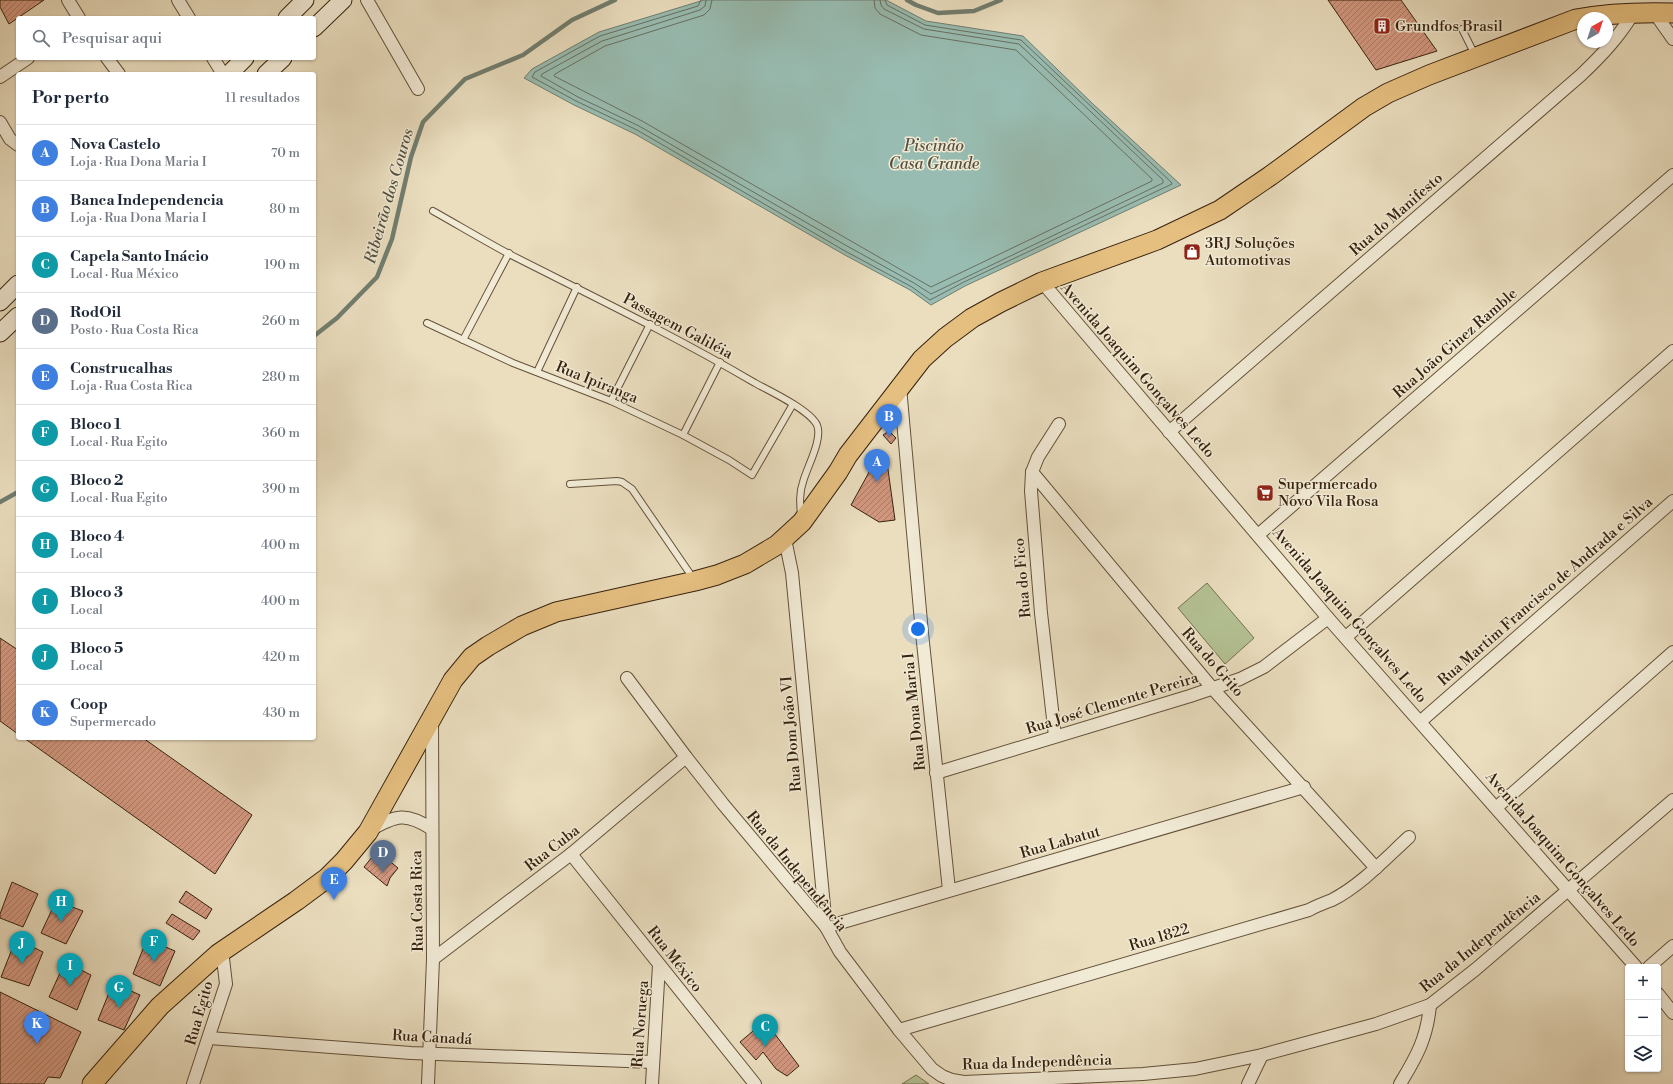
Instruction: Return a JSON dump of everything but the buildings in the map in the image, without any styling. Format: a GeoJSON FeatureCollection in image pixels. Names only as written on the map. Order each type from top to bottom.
{"type":"FeatureCollection","features":[{"type":"Feature","properties":{"kind":"main road"},"geometry":{"type":"LineString","coordinates":[[289,16],[305,0]]}},
{"type":"Feature","properties":{"kind":"main road"},"geometry":{"type":"LineString","coordinates":[[316,26],[343,0]]}},
{"type":"Feature","properties":{"kind":"main road"},"geometry":{"type":"LineString","coordinates":[[92,1084],[160,1006],[222,950],[264,924],[327,878],[344,861],[368,832],[453,680],[472,657],[496,640],[522,626],[556,612],[695,581],[717,575],[745,564],[785,539],[802,522],[838,472],[848,455],[922,359],[972,318],[1042,282],[1157,240],[1220,210],[1270,176],[1364,107],[1388,93],[1476,57],[1576,19],[1599,15],[1634,12],[1673,13]]}},
{"type":"Feature","properties":{"kind":"main road"},"geometry":{"type":"LineString","coordinates":[[231,72],[243,60]]}},
{"type":"Feature","properties":{"kind":"main road"},"geometry":{"type":"LineString","coordinates":[[268,72],[281,60]]}},
{"type":"Feature","properties":{"kind":"main road"},"geometry":{"type":"LineString","coordinates":[[0,302],[16,286]]}},
{"type":"Feature","properties":{"kind":"main road"},"geometry":{"type":"LineString","coordinates":[[0,333],[16,318]]}},
{"type":"Feature","properties":{"kind":"street"},"geometry":{"type":"LineString","coordinates":[[68,0],[78,16]]}},
{"type":"Feature","properties":{"kind":"street"},"geometry":{"type":"LineString","coordinates":[[178,0],[188,16]]}},
{"type":"Feature","properties":{"kind":"street"},"geometry":{"type":"LineString","coordinates":[[367,0],[418,89]]}},
{"type":"Feature","properties":{"kind":"street","name":"Rua do Manifesto"},"geometry":{"type":"LineString","coordinates":[[1169,432],[1581,74],[1607,50],[1622,32],[1634,12]]}},
{"type":"Feature","properties":{"kind":"street"},"geometry":{"type":"LineString","coordinates":[[1654,12],[1673,39]]}},
{"type":"Feature","properties":{"kind":"street"},"geometry":{"type":"LineString","coordinates":[[0,77],[25,60]]}},
{"type":"Feature","properties":{"kind":"street"},"geometry":{"type":"LineString","coordinates":[[108,60],[117,72]]}},
{"type":"Feature","properties":{"kind":"street"},"geometry":{"type":"LineString","coordinates":[[215,60],[222,72]]}},
{"type":"Feature","properties":{"kind":"street"},"geometry":{"type":"LineString","coordinates":[[0,122],[10,139],[16,144]]}},
{"type":"Feature","properties":{"kind":"street","name":"Rua João Ginez Ramble"},"geometry":{"type":"LineString","coordinates":[[1258,535],[1673,175]]}},
{"type":"Feature","properties":{"kind":"street","name":"Avenida Joaquim Gonçalves Ledo"},"geometry":{"type":"LineString","coordinates":[[1042,282],[1328,618],[1497,807],[1568,891],[1633,964]]}},
{"type":"Feature","properties":{"kind":"street"},"geometry":{"type":"LineString","coordinates":[[1346,637],[1673,351]]}},
{"type":"Feature","properties":{"kind":"street","name":"Rua Dona Maria I"},"geometry":{"type":"LineString","coordinates":[[900,387],[936,773],[949,890]]}},
{"type":"Feature","properties":{"kind":"street","name":"Rua do Fico"},"geometry":{"type":"LineString","coordinates":[[1055,736],[1041,613],[1030,490],[1032,472],[1038,458],[1059,424]]}},
{"type":"Feature","properties":{"kind":"street","name":"Rua do Grito"},"geometry":{"type":"LineString","coordinates":[[1032,472],[1213,688],[1376,868]]}},
{"type":"Feature","properties":{"kind":"street","name":"Rua Martim Francisco de Andrada e Silva"},"geometry":{"type":"LineString","coordinates":[[1421,721],[1673,501]]}},
{"type":"Feature","properties":{"kind":"street","name":"Rua Dom João VI"},"geometry":{"type":"LineString","coordinates":[[785,539],[792,572],[826,927]]}},
{"type":"Feature","properties":{"kind":"street","name":"Rua José Clemente Pereira"},"geometry":{"type":"LineString","coordinates":[[936,773],[1213,688],[1240,678],[1264,666],[1328,618]]}},
{"type":"Feature","properties":{"kind":"street"},"geometry":{"type":"LineString","coordinates":[[1497,807],[1673,652]]}},
{"type":"Feature","properties":{"kind":"street","name":"Rua da Independência"},"geometry":{"type":"LineString","coordinates":[[628,678],[686,757],[826,927],[840,952],[899,1030],[932,1069],[942,1076],[952,1080],[964,1082],[1165,1072],[1194,1069],[1262,1056],[1376,1024],[1430,1005],[1444,995],[1568,891],[1673,800]]}},
{"type":"Feature","properties":{"kind":"street","name":"Rua Costa Rica"},"geometry":{"type":"LineString","coordinates":[[428,1084],[434,959],[432,716]]}},
{"type":"Feature","properties":{"kind":"street","name":"Rua Cuba"},"geometry":{"type":"LineString","coordinates":[[434,959],[571,854],[686,757]]}},
{"type":"Feature","properties":{"kind":"street","name":"Rua Labatut"},"geometry":{"type":"LineString","coordinates":[[826,927],[949,890],[1104,847],[1304,787]]}},
{"type":"Feature","properties":{"kind":"street"},"geometry":{"type":"LineString","coordinates":[[368,832],[390,819],[403,818],[418,820],[432,829]]}},
{"type":"Feature","properties":{"kind":"street","name":"Rua 1822"},"geometry":{"type":"LineString","coordinates":[[899,1030],[1309,910],[1352,887],[1376,868],[1409,836]]}},
{"type":"Feature","properties":{"kind":"street","name":"Rua México"},"geometry":{"type":"LineString","coordinates":[[571,854],[755,1084]]}},
{"type":"Feature","properties":{"kind":"street"},"geometry":{"type":"LineString","coordinates":[[1652,964],[1673,946]]}},
{"type":"Feature","properties":{"kind":"street","name":"Rua Egito"},"geometry":{"type":"LineString","coordinates":[[193,1084],[226,984],[222,950]]}},
{"type":"Feature","properties":{"kind":"street","name":"Rua Noruega"},"geometry":{"type":"LineString","coordinates":[[652,1084],[660,965]]}},
{"type":"Feature","properties":{"kind":"street"},"geometry":{"type":"LineString","coordinates":[[1661,998],[1673,1013]]}},
{"type":"Feature","properties":{"kind":"street"},"geometry":{"type":"LineString","coordinates":[[1400,1084],[1425,1037],[1430,1005]]}},
{"type":"Feature","properties":{"kind":"street","name":"Rua Canadá"},"geometry":{"type":"LineString","coordinates":[[209,1038],[429,1053],[653,1062]]}},
{"type":"Feature","properties":{"kind":"street"},"geometry":{"type":"LineString","coordinates":[[1248,1084],[1262,1056]]}},
{"type":"Feature","properties":{"kind":"lane"},"geometry":{"type":"LineString","coordinates":[[1462,29],[1476,57]]}},
{"type":"Feature","properties":{"kind":"lane","name":"Passagem Galiléia"},"geometry":{"type":"LineString","coordinates":[[432,211],[508,253],[650,324],[720,362],[793,404],[810,416],[816,423],[819,431],[818,439],[802,484],[800,498],[802,522]]}},
{"type":"Feature","properties":{"kind":"lane"},"geometry":{"type":"LineString","coordinates":[[463,340],[508,253]]}},
{"type":"Feature","properties":{"kind":"lane"},"geometry":{"type":"LineString","coordinates":[[537,372],[577,287]]}},
{"type":"Feature","properties":{"kind":"lane","name":"Rua Ipiranga"},"geometry":{"type":"LineString","coordinates":[[427,323],[513,363],[611,401],[683,435],[729,460],[752,475],[793,404]]}},
{"type":"Feature","properties":{"kind":"lane"},"geometry":{"type":"LineString","coordinates":[[611,401],[650,324]]}},
{"type":"Feature","properties":{"kind":"lane"},"geometry":{"type":"LineString","coordinates":[[683,435],[720,362]]}},
{"type":"Feature","properties":{"kind":"lane"},"geometry":{"type":"LineString","coordinates":[[570,484],[617,481],[627,484],[632,489],[695,581]]}},
{"type":"Feature","properties":{"kind":"green space"},"geometry":{"type":"Polygon","coordinates":[[[1207,583],[1254,638],[1225,664],[1178,608],[1207,583]]]}},
{"type":"Feature","properties":{"kind":"green space"},"geometry":{"type":"Polygon","coordinates":[[[916,1075],[929,1084],[902,1084],[916,1075]]]}},
{"type":"Feature","properties":{"kind":"water","name":"Piscinão Casa Grande"},"geometry":{"type":"Polygon","coordinates":[[[704,0],[886,0],[926,21],[1023,36],[1093,104],[1181,185],[965,286],[931,305],[910,290],[843,254],[635,134],[574,105],[524,78],[532,69],[599,32],[704,0]]]}},
{"type":"Feature","properties":{"kind":"waterway","name":"Ribeirão dos Couros"},"geometry":{"type":"LineString","coordinates":[[316,334],[337,318],[377,277],[392,239],[411,157],[423,122],[465,79],[523,55],[572,20],[615,0]]}},
{"type":"Feature","properties":{"kind":"waterway","name":"Ribeirão dos Couros"},"geometry":{"type":"LineString","coordinates":[[907,0],[938,13],[974,11],[1001,0]]}},
{"type":"Feature","properties":{"kind":"waterway","name":"Ribeirão dos Couros"},"geometry":{"type":"LineString","coordinates":[[0,502],[16,493]]}},
{"type":"Feature","properties":{"kind":"place","name":"Grundfos Brasil"},"geometry":{"type":"Point","coordinates":[1382,26]}},
{"type":"Feature","properties":{"kind":"place","name":"3RJ Soluções Automotivas"},"geometry":{"type":"Point","coordinates":[1192,252]}},
{"type":"Feature","properties":{"kind":"place","name":"Banca Independencia"},"geometry":{"type":"Point","coordinates":[889,437]}},
{"type":"Feature","properties":{"kind":"place","name":"Nova Castelo"},"geometry":{"type":"Point","coordinates":[877,482]}},
{"type":"Feature","properties":{"kind":"place","name":"Supermercado Novo Vila Rosa"},"geometry":{"type":"Point","coordinates":[1265,493]}},
{"type":"Feature","properties":{"kind":"place","name":"RodOil"},"geometry":{"type":"Point","coordinates":[383,873]}},
{"type":"Feature","properties":{"kind":"place","name":"Construcalhas"},"geometry":{"type":"Point","coordinates":[334,900]}},
{"type":"Feature","properties":{"kind":"place","name":"Bloco 4"},"geometry":{"type":"Point","coordinates":[61,922]}},
{"type":"Feature","properties":{"kind":"place","name":"Bloco 1"},"geometry":{"type":"Point","coordinates":[154,962]}},
{"type":"Feature","properties":{"kind":"place","name":"Bloco 5"},"geometry":{"type":"Point","coordinates":[22,964]}},
{"type":"Feature","properties":{"kind":"place","name":"Bloco 3"},"geometry":{"type":"Point","coordinates":[70,986]}},
{"type":"Feature","properties":{"kind":"place","name":"Bloco 2"},"geometry":{"type":"Point","coordinates":[119,1008]}},
{"type":"Feature","properties":{"kind":"place","name":"Coop"},"geometry":{"type":"Point","coordinates":[37,1044]}},
{"type":"Feature","properties":{"kind":"place","name":"Capela Santo Inácio"},"geometry":{"type":"Point","coordinates":[765,1047]}}]}
